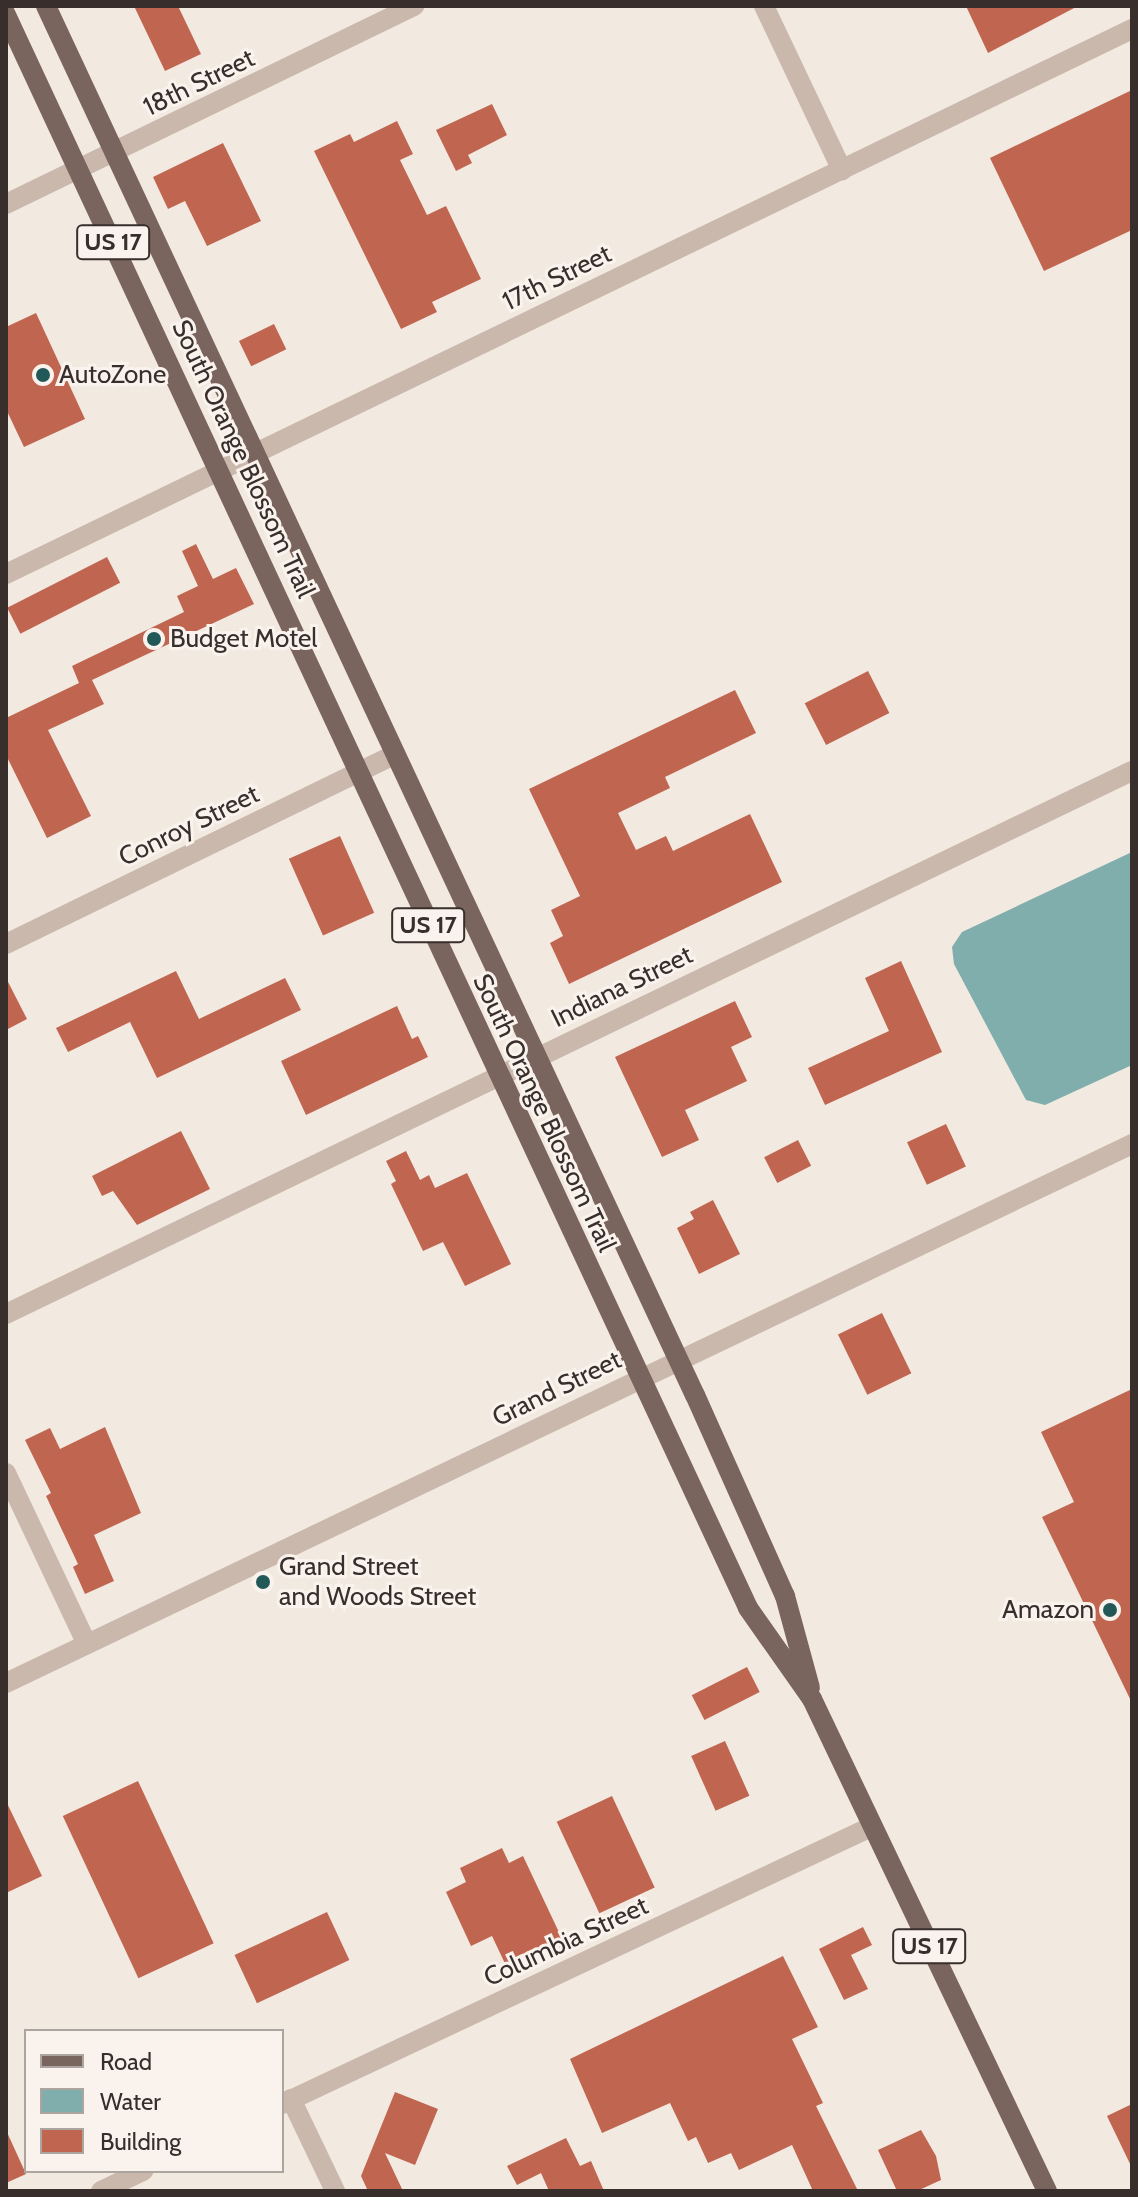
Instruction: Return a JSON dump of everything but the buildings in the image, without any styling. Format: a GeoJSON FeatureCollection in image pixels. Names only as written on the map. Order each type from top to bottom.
{"type":"FeatureCollection","features":[{"type":"Feature","properties":{"kind":"main road","name":"South Orange Blossom Trail"},"geometry":{"type":"LineString","coordinates":[[46,6],[679,1361],[785,1596],[812,1699],[1047,2191]]}},
{"type":"Feature","properties":{"kind":"main road","name":"South Orange Blossom Trail"},"geometry":{"type":"LineString","coordinates":[[6,15],[359,772],[497,1076],[748,1608],[812,1699]]}},
{"type":"Feature","properties":{"kind":"street","name":"18th Street"},"geometry":{"type":"LineString","coordinates":[[6,204],[414,6]]}},
{"type":"Feature","properties":{"kind":"street"},"geometry":{"type":"LineString","coordinates":[[764,6],[842,170]]}},
{"type":"Feature","properties":{"kind":"street","name":"17th Street"},"geometry":{"type":"LineString","coordinates":[[6,574],[1132,29]]}},
{"type":"Feature","properties":{"kind":"street","name":"Conroy Street"},"geometry":{"type":"LineString","coordinates":[[6,944],[395,754]]}},
{"type":"Feature","properties":{"kind":"street","name":"Indiana Street"},"geometry":{"type":"LineString","coordinates":[[6,1314],[1132,771]]}},
{"type":"Feature","properties":{"kind":"street","name":"Grand Street"},"geometry":{"type":"LineString","coordinates":[[6,1683],[1132,1144]]}},
{"type":"Feature","properties":{"kind":"street"},"geometry":{"type":"LineString","coordinates":[[6,1473],[87,1644]]}},
{"type":"Feature","properties":{"kind":"street","name":"Columbia Street"},"geometry":{"type":"LineString","coordinates":[[286,2102],[871,1827]]}},
{"type":"Feature","properties":{"kind":"street"},"geometry":{"type":"LineString","coordinates":[[286,2102],[335,2191]]}},
{"type":"Feature","properties":{"kind":"street"},"geometry":{"type":"LineString","coordinates":[[101,2191],[139,2173]]}},
{"type":"Feature","properties":{"kind":"water"},"geometry":{"type":"Polygon","coordinates":[[[1132,852],[1132,1065],[1045,1105],[1026,1100],[954,964],[952,947],[962,932],[1132,852]]]}},
{"type":"Feature","properties":{"kind":"place","name":"AutoZone"},"geometry":{"type":"Point","coordinates":[43,375]}},
{"type":"Feature","properties":{"kind":"place","name":"Budget Motel"},"geometry":{"type":"Point","coordinates":[154,639]}},
{"type":"Feature","properties":{"kind":"place","name":"Grand Street and Woods Street"},"geometry":{"type":"Point","coordinates":[263,1582]}},
{"type":"Feature","properties":{"kind":"place","name":"Amazon"},"geometry":{"type":"Point","coordinates":[1110,1610]}}]}
